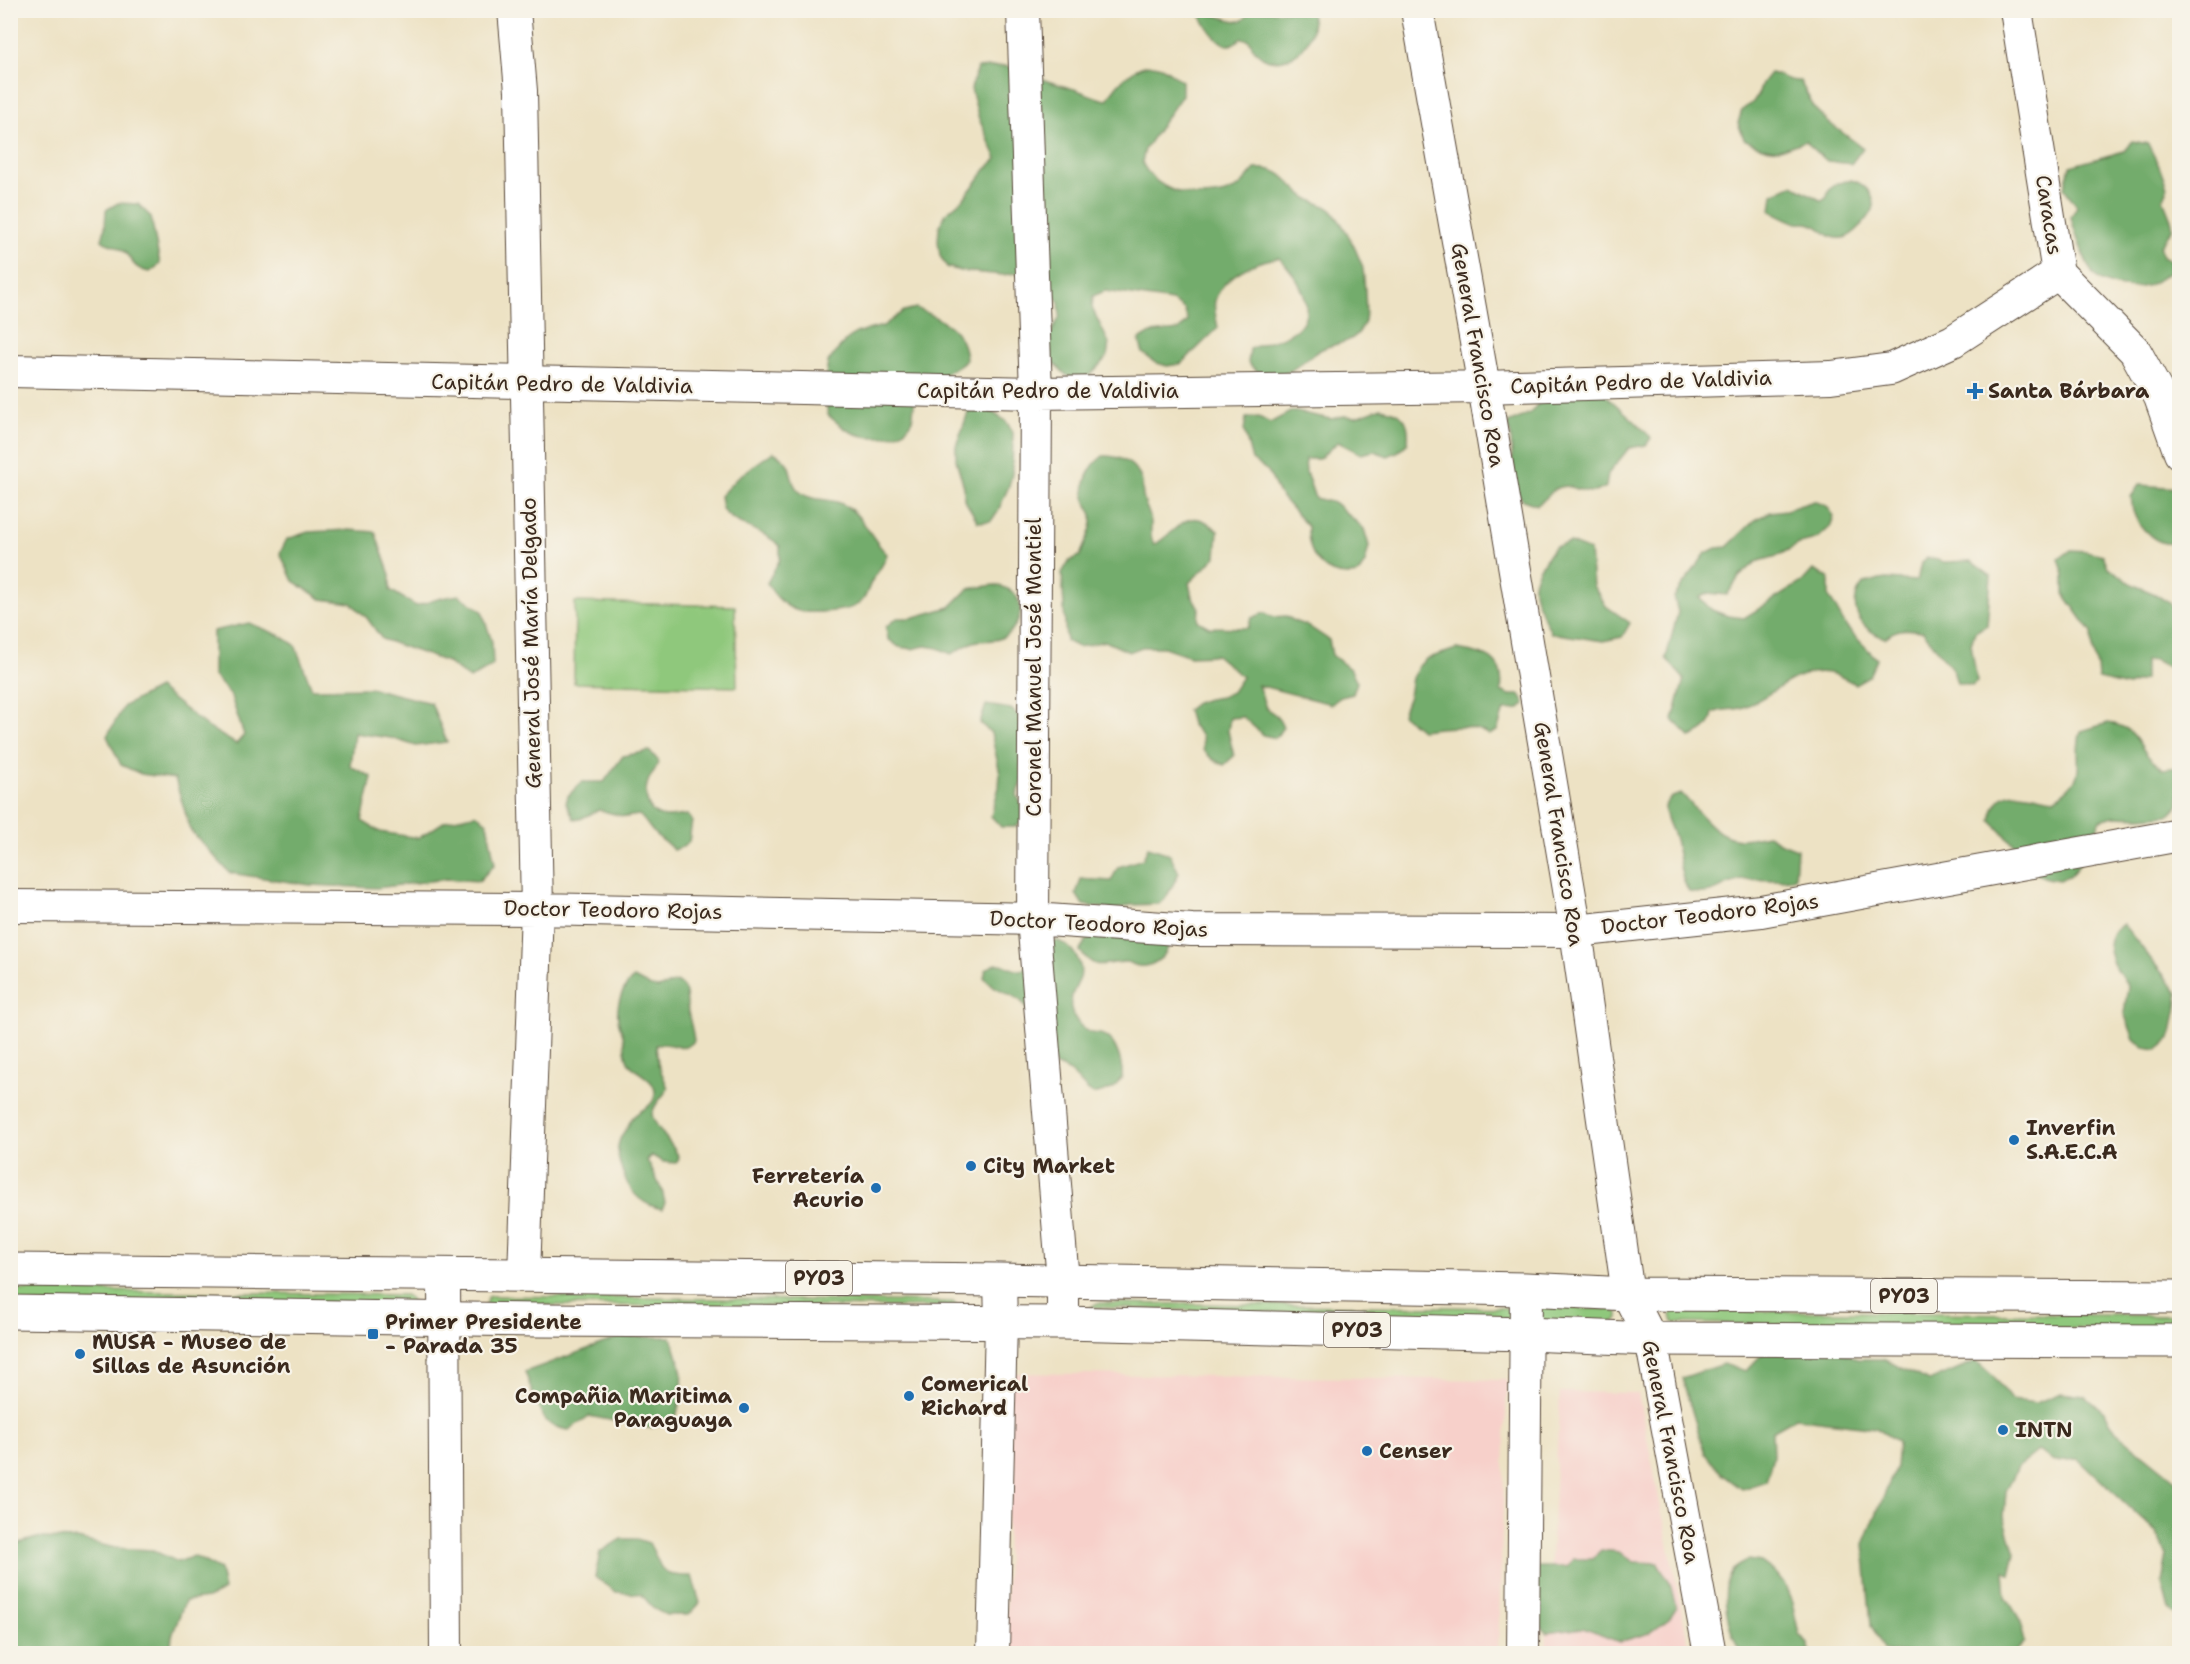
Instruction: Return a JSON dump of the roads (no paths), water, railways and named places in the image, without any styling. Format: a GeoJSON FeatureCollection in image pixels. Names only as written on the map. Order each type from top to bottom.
{"type":"FeatureCollection","features":[{"type":"Feature","properties":{"kind":"highway","name":"PY03"},"geometry":{"type":"LineString","coordinates":[[10,1270],[1000,1280],[1526,1289],[1628,1294],[2180,1297]]}},
{"type":"Feature","properties":{"kind":"highway","name":"PY03"},"geometry":{"type":"LineString","coordinates":[[10,1312],[1063,1323],[1651,1339],[2180,1341]]}},
{"type":"Feature","properties":{"kind":"street","name":"General José María Delgado"},"geometry":{"type":"LineString","coordinates":[[514,10],[521,91],[537,909],[524,1275]]}},
{"type":"Feature","properties":{"kind":"street","name":"Coronel Manuel José Montiel"},"geometry":{"type":"LineString","coordinates":[[1023,10],[1036,393],[1033,919],[1063,1281],[1063,1323]]}},
{"type":"Feature","properties":{"kind":"street","name":"General Francisco Roa"},"geometry":{"type":"LineString","coordinates":[[1417,10],[1484,387],[1576,931],[1628,1294],[1651,1339],[1710,1653]]}},
{"type":"Feature","properties":{"kind":"street","name":"Caracas"},"geometry":{"type":"LineString","coordinates":[[2016,10],[2058,273],[2134,351],[2160,397],[2180,453]]}},
{"type":"Feature","properties":{"kind":"street","name":"Capitán Pedro de Valdivia"},"geometry":{"type":"LineString","coordinates":[[10,371],[1036,393],[1484,387],[1831,377],[1891,369],[1953,341],[2058,273]]}},
{"type":"Feature","properties":{"kind":"street","name":"Doctor Teodoro Rojas"},"geometry":{"type":"LineString","coordinates":[[10,906],[537,909],[1033,919],[1192,930],[1576,931],[1761,911],[2180,835]]}},
{"type":"Feature","properties":{"kind":"street"},"geometry":{"type":"LineString","coordinates":[[444,1276],[446,1653]]}},
{"type":"Feature","properties":{"kind":"street"},"geometry":{"type":"LineString","coordinates":[[993,1653],[1000,1280]]}},
{"type":"Feature","properties":{"kind":"street"},"geometry":{"type":"LineString","coordinates":[[1523,1653],[1526,1289]]}},
{"type":"Feature","properties":{"kind":"place","name":"Santa Bárbara"},"geometry":{"type":"Point","coordinates":[1975,391]}},
{"type":"Feature","properties":{"kind":"place","name":"Inverfin S.A.E.C.A"},"geometry":{"type":"Point","coordinates":[2014,1140]}},
{"type":"Feature","properties":{"kind":"place","name":"City Market"},"geometry":{"type":"Point","coordinates":[971,1166]}},
{"type":"Feature","properties":{"kind":"place","name":"Ferretería Acurio"},"geometry":{"type":"Point","coordinates":[876,1188]}},
{"type":"Feature","properties":{"kind":"place","name":"Primer Presidente - Parada 35"},"geometry":{"type":"Point","coordinates":[373,1334]}},
{"type":"Feature","properties":{"kind":"place","name":"MUSA - Museo de Sillas de Asunción"},"geometry":{"type":"Point","coordinates":[80,1354]}},
{"type":"Feature","properties":{"kind":"place","name":"Comerical Richard"},"geometry":{"type":"Point","coordinates":[909,1396]}},
{"type":"Feature","properties":{"kind":"place","name":"Compañia Maritima Paraguaya"},"geometry":{"type":"Point","coordinates":[744,1408]}},
{"type":"Feature","properties":{"kind":"place","name":"INTN"},"geometry":{"type":"Point","coordinates":[2003,1430]}},
{"type":"Feature","properties":{"kind":"place","name":"Censer"},"geometry":{"type":"Point","coordinates":[1367,1451]}}]}
